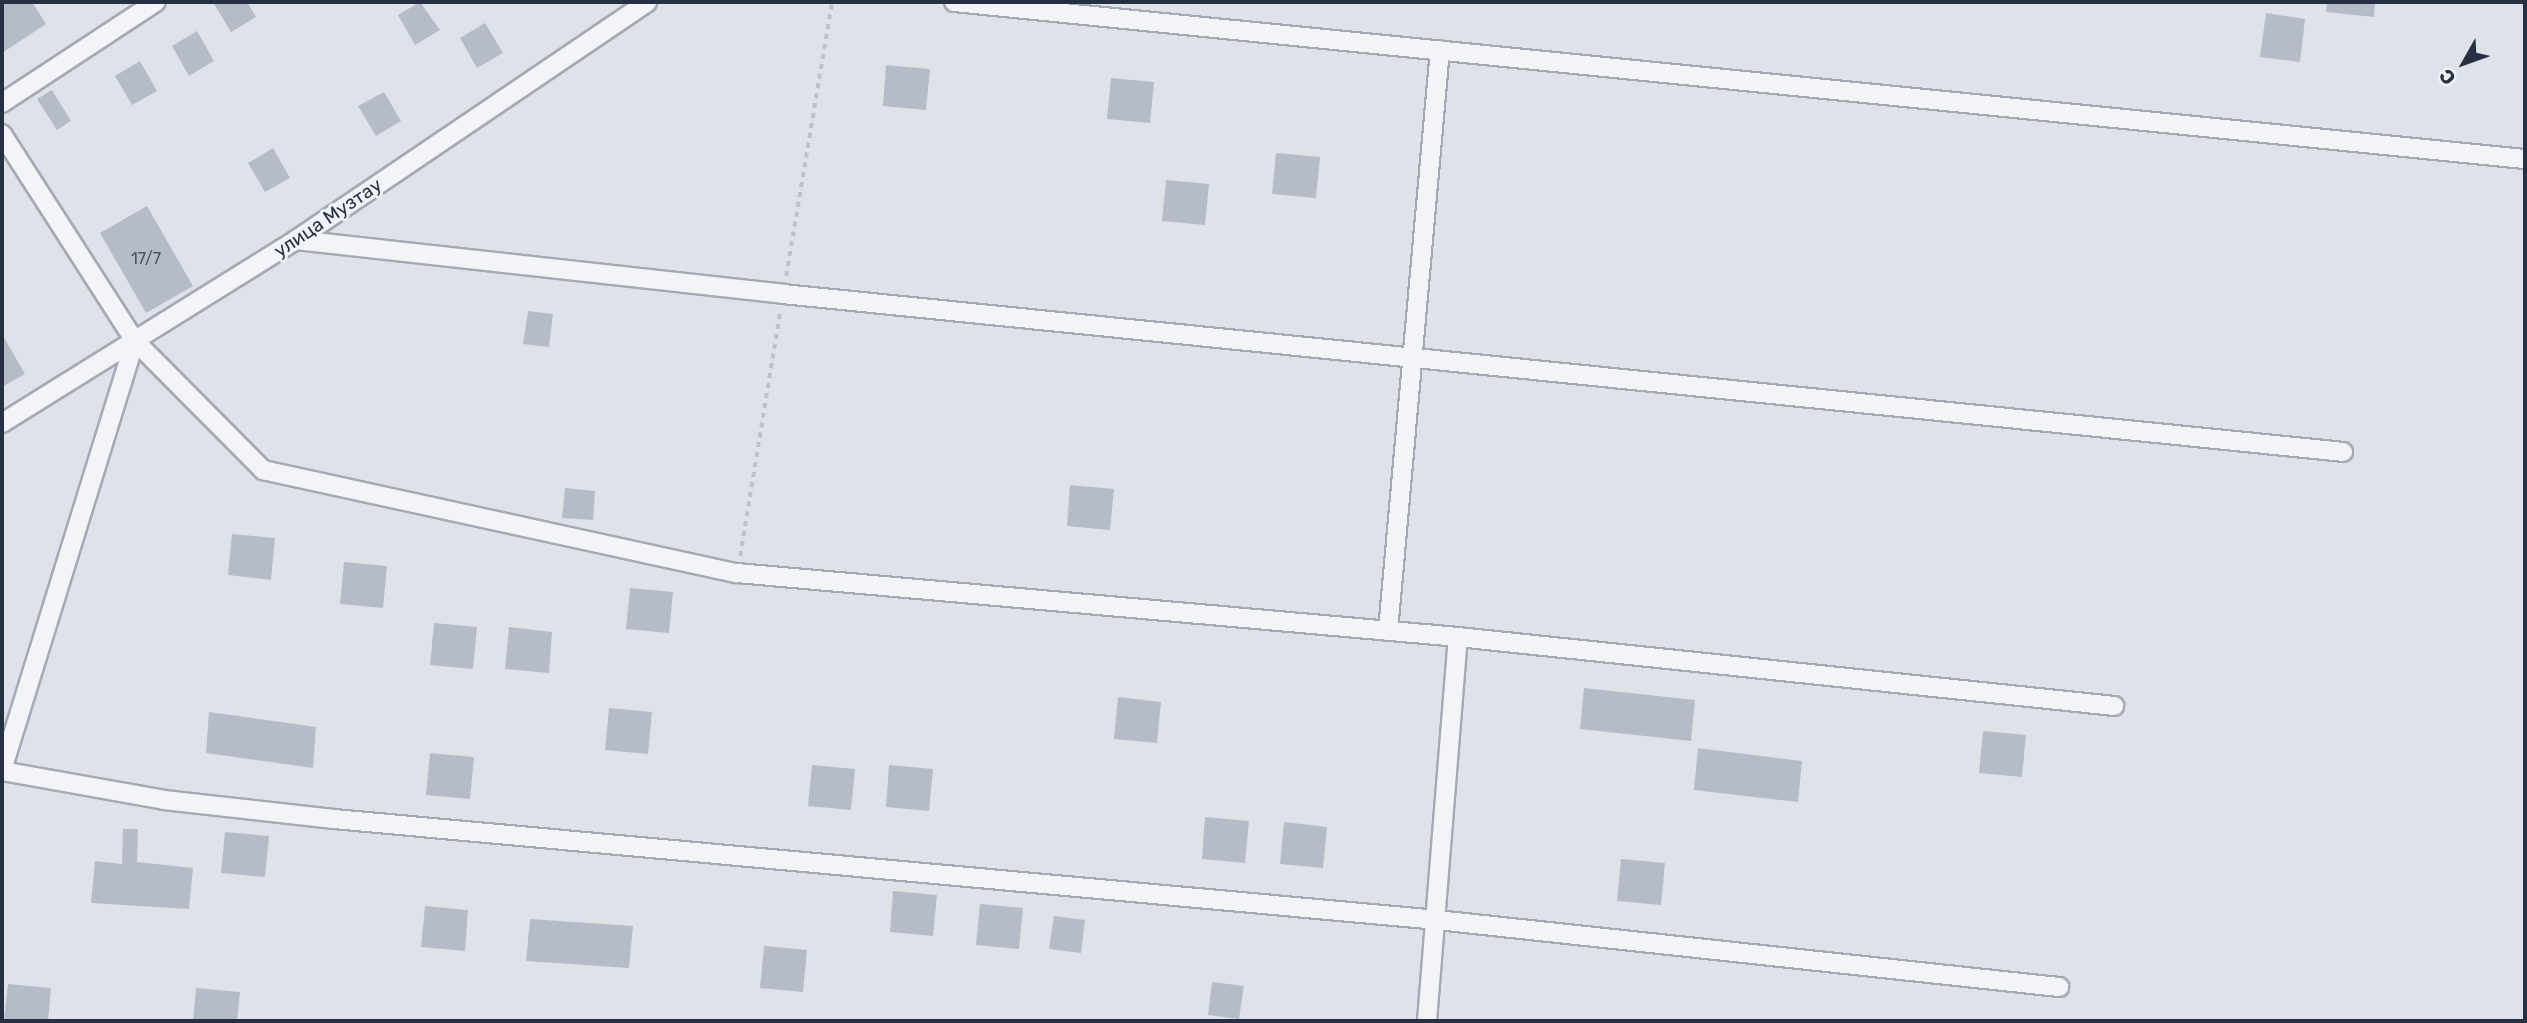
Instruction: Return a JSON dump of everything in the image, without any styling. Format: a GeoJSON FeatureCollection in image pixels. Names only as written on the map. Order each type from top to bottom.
{"type":"FeatureCollection","features":[{"type":"Feature","properties":{"kind":"street"},"geometry":{"type":"LineString","coordinates":[[2,103],[156,2]]}},
{"type":"Feature","properties":{"kind":"street","name":"улица Музтау"},"geometry":{"type":"LineString","coordinates":[[2,423],[296,240],[647,2]]}},
{"type":"Feature","properties":{"kind":"street"},"geometry":{"type":"LineString","coordinates":[[954,2],[2525,159]]}},
{"type":"Feature","properties":{"kind":"street"},"geometry":{"type":"LineString","coordinates":[[1388,631],[1415,358],[1440,50]]}},
{"type":"Feature","properties":{"kind":"street"},"geometry":{"type":"LineString","coordinates":[[2,134],[135,341],[263,470],[737,573],[1458,637],[2114,706]]}},
{"type":"Feature","properties":{"kind":"street"},"geometry":{"type":"LineString","coordinates":[[296,240],[2343,452]]}},
{"type":"Feature","properties":{"kind":"street"},"geometry":{"type":"LineString","coordinates":[[135,341],[9,721],[2,771],[164,800],[416,828],[664,846],[1437,920],[2059,987]]}},
{"type":"Feature","properties":{"kind":"street"},"geometry":{"type":"LineString","coordinates":[[1427,1021],[1458,637]]}},
{"type":"Feature","properties":{"kind":"building"},"geometry":{"type":"Polygon","coordinates":[[[2,2],[32,2],[46,24],[2,53],[2,2]]]}},
{"type":"Feature","properties":{"kind":"building"},"geometry":{"type":"Polygon","coordinates":[[[213,2],[247,2],[256,17],[231,32],[213,2]]]}},
{"type":"Feature","properties":{"kind":"building"},"geometry":{"type":"Polygon","coordinates":[[[420,2],[440,30],[415,45],[398,15],[420,2]]]}},
{"type":"Feature","properties":{"kind":"building"},"geometry":{"type":"Polygon","coordinates":[[[2327,2],[2375,2],[2374,17],[2326,12],[2327,2]]]}},
{"type":"Feature","properties":{"kind":"building"},"geometry":{"type":"Polygon","coordinates":[[[2266,13],[2305,19],[2300,62],[2260,57],[2266,13]]]}},
{"type":"Feature","properties":{"kind":"building"},"geometry":{"type":"Polygon","coordinates":[[[485,23],[503,53],[477,68],[460,38],[485,23]]]}},
{"type":"Feature","properties":{"kind":"building"},"geometry":{"type":"Polygon","coordinates":[[[197,31],[214,61],[189,76],[172,46],[197,31]]]}},
{"type":"Feature","properties":{"kind":"building"},"geometry":{"type":"Polygon","coordinates":[[[140,61],[157,91],[132,105],[115,76],[140,61]]]}},
{"type":"Feature","properties":{"kind":"building"},"geometry":{"type":"Polygon","coordinates":[[[886,65],[930,69],[926,110],[883,106],[886,65]]]}},
{"type":"Feature","properties":{"kind":"building"},"geometry":{"type":"Polygon","coordinates":[[[1111,78],[1154,82],[1150,123],[1107,119],[1111,78]]]}},
{"type":"Feature","properties":{"kind":"building"},"geometry":{"type":"Polygon","coordinates":[[[52,90],[71,121],[57,130],[37,99],[52,90]]]}},
{"type":"Feature","properties":{"kind":"building"},"geometry":{"type":"Polygon","coordinates":[[[384,92],[401,121],[376,136],[358,106],[384,92]]]}},
{"type":"Feature","properties":{"kind":"building"},"geometry":{"type":"Polygon","coordinates":[[[273,148],[290,178],[265,192],[248,163],[273,148]]]}},
{"type":"Feature","properties":{"kind":"building"},"geometry":{"type":"Polygon","coordinates":[[[1276,153],[1320,157],[1316,198],[1272,194],[1276,153]]]}},
{"type":"Feature","properties":{"kind":"building"},"geometry":{"type":"Polygon","coordinates":[[[1166,180],[1209,184],[1205,225],[1162,221],[1166,180]]]}},
{"type":"Feature","properties":{"kind":"building"},"geometry":{"type":"Polygon","coordinates":[[[147,206],[193,286],[146,313],[100,233],[147,206]]]}},
{"type":"Feature","properties":{"kind":"building"},"geometry":{"type":"Polygon","coordinates":[[[528,311],[553,314],[549,347],[523,344],[528,311]]]}},
{"type":"Feature","properties":{"kind":"building"},"geometry":{"type":"Polygon","coordinates":[[[2,334],[25,374],[2,387],[2,334]]]}},
{"type":"Feature","properties":{"kind":"building"},"geometry":{"type":"Polygon","coordinates":[[[1070,485],[1114,489],[1110,530],[1067,526],[1070,485]]]}},
{"type":"Feature","properties":{"kind":"building"},"geometry":{"type":"Polygon","coordinates":[[[565,488],[595,491],[593,520],[562,518],[565,488]]]}},
{"type":"Feature","properties":{"kind":"building"},"geometry":{"type":"Polygon","coordinates":[[[232,534],[275,538],[271,580],[228,575],[232,534]]]}},
{"type":"Feature","properties":{"kind":"building"},"geometry":{"type":"Polygon","coordinates":[[[344,562],[387,566],[383,608],[340,604],[344,562]]]}},
{"type":"Feature","properties":{"kind":"building"},"geometry":{"type":"Polygon","coordinates":[[[630,588],[673,592],[669,633],[626,629],[630,588]]]}},
{"type":"Feature","properties":{"kind":"building"},"geometry":{"type":"Polygon","coordinates":[[[434,623],[477,627],[473,669],[430,665],[434,623]]]}},
{"type":"Feature","properties":{"kind":"building"},"geometry":{"type":"Polygon","coordinates":[[[509,627],[552,632],[549,673],[505,669],[509,627]]]}},
{"type":"Feature","properties":{"kind":"building"},"geometry":{"type":"Polygon","coordinates":[[[1584,688],[1695,700],[1691,741],[1580,729],[1584,688]]]}},
{"type":"Feature","properties":{"kind":"building"},"geometry":{"type":"Polygon","coordinates":[[[1118,697],[1161,702],[1157,743],[1114,739],[1118,697]]]}},
{"type":"Feature","properties":{"kind":"building"},"geometry":{"type":"Polygon","coordinates":[[[609,708],[652,712],[648,754],[605,750],[609,708]]]}},
{"type":"Feature","properties":{"kind":"building"},"geometry":{"type":"Polygon","coordinates":[[[209,712],[316,727],[313,768],[206,753],[209,712]]]}},
{"type":"Feature","properties":{"kind":"building"},"geometry":{"type":"Polygon","coordinates":[[[1983,731],[2026,735],[2022,777],[1979,773],[1983,731]]]}},
{"type":"Feature","properties":{"kind":"building"},"geometry":{"type":"Polygon","coordinates":[[[1698,748],[1802,761],[1798,802],[1694,790],[1698,748]]]}},
{"type":"Feature","properties":{"kind":"building"},"geometry":{"type":"Polygon","coordinates":[[[430,753],[474,757],[470,799],[426,795],[430,753]]]}},
{"type":"Feature","properties":{"kind":"building"},"geometry":{"type":"Polygon","coordinates":[[[812,765],[855,769],[851,810],[808,806],[812,765]]]}},
{"type":"Feature","properties":{"kind":"building"},"geometry":{"type":"Polygon","coordinates":[[[889,765],[933,769],[929,811],[886,807],[889,765]]]}},
{"type":"Feature","properties":{"kind":"building"},"geometry":{"type":"Polygon","coordinates":[[[1205,817],[1249,821],[1245,863],[1202,859],[1205,817]]]}},
{"type":"Feature","properties":{"kind":"building"},"geometry":{"type":"Polygon","coordinates":[[[1284,822],[1327,827],[1323,868],[1280,864],[1284,822]]]}},
{"type":"Feature","properties":{"kind":"building"},"geometry":{"type":"Polygon","coordinates":[[[123,829],[138,829],[137,862],[193,868],[189,909],[91,903],[95,861],[122,864],[123,829]]]}},
{"type":"Feature","properties":{"kind":"building"},"geometry":{"type":"Polygon","coordinates":[[[225,832],[269,836],[265,877],[221,873],[225,832]]]}},
{"type":"Feature","properties":{"kind":"building"},"geometry":{"type":"Polygon","coordinates":[[[1621,859],[1665,863],[1661,905],[1617,901],[1621,859]]]}},
{"type":"Feature","properties":{"kind":"building"},"geometry":{"type":"Polygon","coordinates":[[[893,891],[937,895],[933,936],[890,932],[893,891]]]}},
{"type":"Feature","properties":{"kind":"building"},"geometry":{"type":"Polygon","coordinates":[[[980,904],[1023,908],[1019,949],[976,945],[980,904]]]}},
{"type":"Feature","properties":{"kind":"building"},"geometry":{"type":"Polygon","coordinates":[[[425,906],[468,910],[465,951],[421,947],[425,906]]]}},
{"type":"Feature","properties":{"kind":"building"},"geometry":{"type":"Polygon","coordinates":[[[1054,916],[1085,920],[1081,953],[1049,949],[1054,916]]]}},
{"type":"Feature","properties":{"kind":"building"},"geometry":{"type":"Polygon","coordinates":[[[530,919],[633,926],[629,968],[526,961],[530,919]]]}},
{"type":"Feature","properties":{"kind":"building"},"geometry":{"type":"Polygon","coordinates":[[[764,946],[807,950],[803,992],[760,988],[764,946]]]}},
{"type":"Feature","properties":{"kind":"building"},"geometry":{"type":"Polygon","coordinates":[[[1212,982],[1244,986],[1239,1019],[1208,1015],[1212,982]]]}},
{"type":"Feature","properties":{"kind":"building"},"geometry":{"type":"Polygon","coordinates":[[[8,984],[51,988],[48,1021],[4,1021],[8,984]]]}},
{"type":"Feature","properties":{"kind":"building"},"geometry":{"type":"Polygon","coordinates":[[[196,988],[240,992],[237,1021],[193,1021],[196,988]]]}}]}
